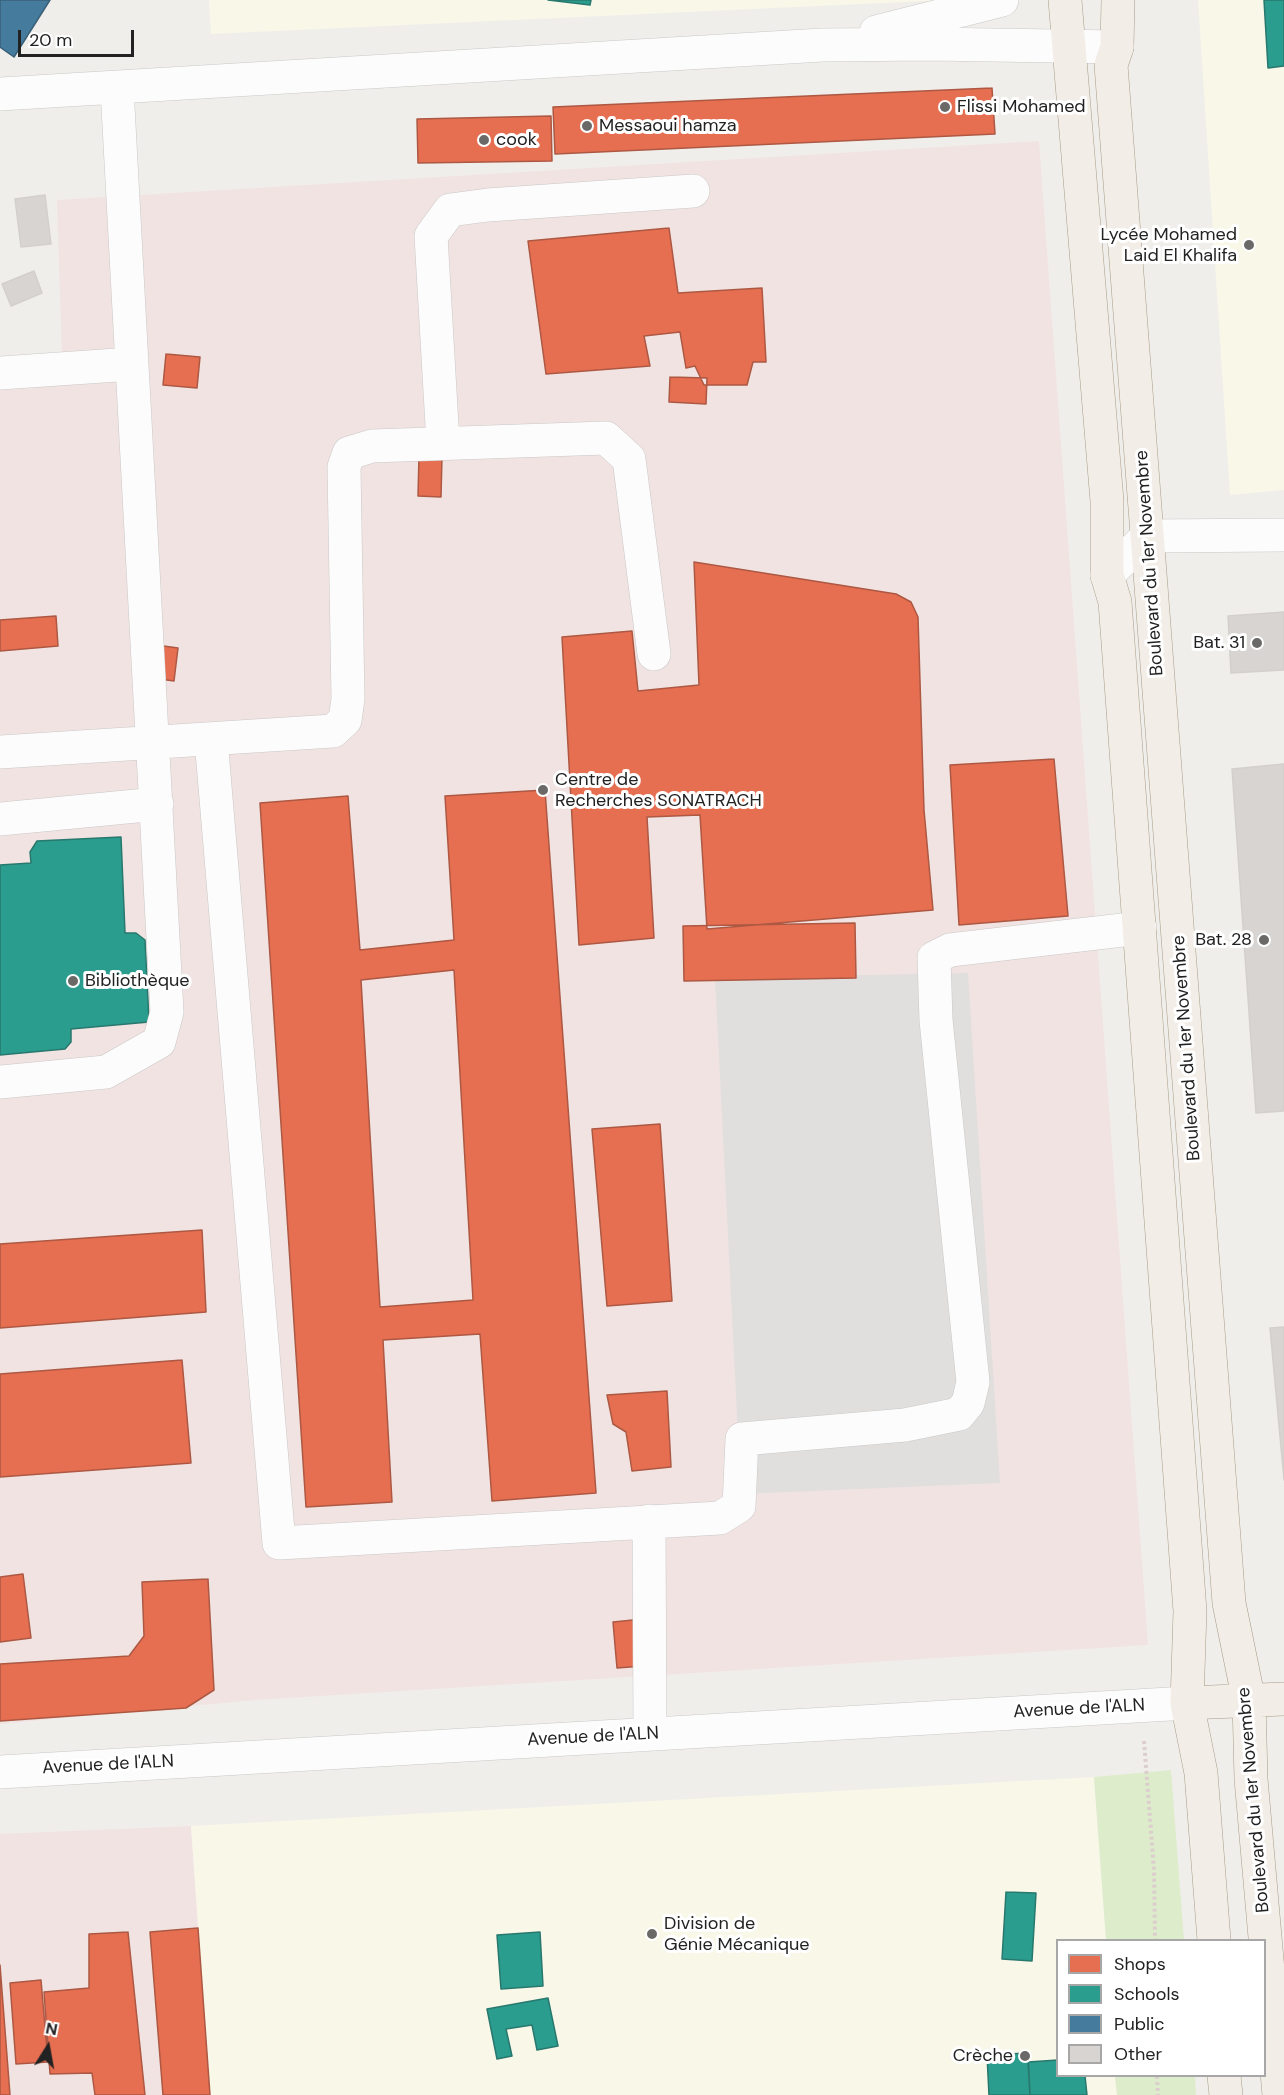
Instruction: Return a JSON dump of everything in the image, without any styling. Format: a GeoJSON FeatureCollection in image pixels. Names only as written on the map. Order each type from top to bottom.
{"type":"FeatureCollection","features":[{"type":"Feature","properties":{"kind":"main road","name":"Boulevard du 1er Novembre"},"geometry":{"type":"LineString","coordinates":[[1065,0],[1107,501],[1107,575],[1115,602],[1190,1611],[1187,1702],[1201,1773],[1214,1939]]}},
{"type":"Feature","properties":{"kind":"main road","name":"Boulevard du 1er Novembre"},"geometry":{"type":"LineString","coordinates":[[1118,0],[1117,47],[1110,65],[1229,1603],[1249,1701],[1251,1779],[1265,1939]]}},
{"type":"Feature","properties":{"kind":"main road"},"geometry":{"type":"LineString","coordinates":[[1187,1702],[1284,1699]]}},
{"type":"Feature","properties":{"kind":"main road","name":"Boulevard du 1er Novembre"},"geometry":{"type":"LineString","coordinates":[[1266,1948],[1279,2095]]}},
{"type":"Feature","properties":{"kind":"main road"},"geometry":{"type":"LineString","coordinates":[[1224,2077],[1226,2095]]}},
{"type":"Feature","properties":{"kind":"street"},"geometry":{"type":"LineString","coordinates":[[822,45],[1002,0]]}},
{"type":"Feature","properties":{"kind":"street"},"geometry":{"type":"LineString","coordinates":[[0,94],[822,45],[1117,47]]}},
{"type":"Feature","properties":{"kind":"street"},"geometry":{"type":"LineString","coordinates":[[0,1082],[106,1072],[159,1042],[167,1012],[117,88]]}},
{"type":"Feature","properties":{"kind":"street"},"geometry":{"type":"LineString","coordinates":[[443,443],[431,236],[450,210],[693,191]]}},
{"type":"Feature","properties":{"kind":"street"},"geometry":{"type":"LineString","coordinates":[[0,373],[132,364]]}},
{"type":"Feature","properties":{"kind":"street"},"geometry":{"type":"LineString","coordinates":[[0,752],[333,731],[345,720],[348,699],[344,466],[349,453],[372,446],[606,438],[628,459],[654,654]]}},
{"type":"Feature","properties":{"kind":"street"},"geometry":{"type":"LineString","coordinates":[[1107,575],[1148,536],[1284,535]]}},
{"type":"Feature","properties":{"kind":"street"},"geometry":{"type":"LineString","coordinates":[[211,739],[279,1543],[720,1518],[739,1506],[742,1439],[905,1425],[959,1414],[968,1403],[973,1382],[936,1020],[934,958],[950,950],[1140,928]]}},
{"type":"Feature","properties":{"kind":"street"},"geometry":{"type":"LineString","coordinates":[[0,819],[157,804]]}},
{"type":"Feature","properties":{"kind":"street"},"geometry":{"type":"LineString","coordinates":[[649,1521],[650,1734]]}},
{"type":"Feature","properties":{"kind":"street","name":"Avenue de l'ALN"},"geometry":{"type":"LineString","coordinates":[[0,1772],[1187,1702]]}},
{"type":"Feature","properties":{"kind":"path"},"geometry":{"type":"LineString","coordinates":[[1141,1705],[1154,1870],[1155,1939]]}},
{"type":"Feature","properties":{"kind":"path"},"geometry":{"type":"LineString","coordinates":[[1158,2077],[1158,2095]]}},
{"type":"Feature","properties":{"kind":"shaded area"},"geometry":{"type":"Polygon","coordinates":[[[209,0],[948,0],[211,34],[209,0]]]}},
{"type":"Feature","properties":{"kind":"shaded area","name":"Lycée Mohamed Laid El Khalifa"},"geometry":{"type":"Polygon","coordinates":[[[1198,0],[1284,0],[1284,490],[1230,495],[1198,0]]]}},
{"type":"Feature","properties":{"kind":"shaded area","name":"Centre de Recherches SONATRACH"},"geometry":{"type":"Polygon","coordinates":[[[1039,141],[1148,1645],[255,1700],[0,1724],[0,390],[35,388],[54,376],[62,359],[57,200],[1039,141]]]}},
{"type":"Feature","properties":{"kind":"shaded area"},"geometry":{"type":"Polygon","coordinates":[[[968,973],[1000,1483],[741,1494],[715,978],[968,973]]]}},
{"type":"Feature","properties":{"kind":"shaded area","name":"Division de Génie Mécanique"},"geometry":{"type":"Polygon","coordinates":[[[1094,1777],[1106,1939],[1056,1939],[1056,2077],[1115,2077],[1117,2095],[210,2095],[191,1826],[1094,1777]]]}},
{"type":"Feature","properties":{"kind":"shaded area"},"geometry":{"type":"Polygon","coordinates":[[[191,1826],[210,2095],[0,2095],[0,1834],[191,1826]]]}},
{"type":"Feature","properties":{"kind":"green space"},"geometry":{"type":"Polygon","coordinates":[[[1171,1770],[1184,1939],[1106,1939],[1094,1777],[1171,1770]]]}},
{"type":"Feature","properties":{"kind":"green space"},"geometry":{"type":"Polygon","coordinates":[[[1115,2077],[1195,2077],[1196,2095],[1117,2095],[1115,2077]]]}},
{"type":"Feature","properties":{"kind":"building: Shops"},"geometry":{"type":"Polygon","coordinates":[[[992,88],[995,134],[555,154],[553,107],[992,88]]]}},
{"type":"Feature","properties":{"kind":"building: Shops","name":"cook"},"geometry":{"type":"Polygon","coordinates":[[[551,116],[552,161],[418,163],[417,119],[551,116]]]}},
{"type":"Feature","properties":{"kind":"building: Shops"},"geometry":{"type":"Polygon","coordinates":[[[669,228],[678,293],[762,288],[766,362],[753,362],[747,385],[704,385],[695,366],[686,368],[680,332],[644,336],[650,366],[546,374],[528,241],[669,228]]]}},
{"type":"Feature","properties":{"kind":"building: Shops"},"geometry":{"type":"Polygon","coordinates":[[[166,354],[200,357],[197,388],[163,385],[166,354]]]}},
{"type":"Feature","properties":{"kind":"building: Shops"},"geometry":{"type":"Polygon","coordinates":[[[670,377],[707,378],[706,404],[669,402],[670,377]]]}},
{"type":"Feature","properties":{"kind":"building: Shops"},"geometry":{"type":"Polygon","coordinates":[[[419,456],[442,456],[441,497],[418,496],[419,456]]]}},
{"type":"Feature","properties":{"kind":"building: Shops"},"geometry":{"type":"Polygon","coordinates":[[[694,562],[896,594],[911,602],[918,617],[924,810],[933,910],[707,929],[700,815],[647,817],[654,938],[579,945],[562,637],[632,631],[638,691],[699,685],[694,562]]]}},
{"type":"Feature","properties":{"kind":"building: Shops"},"geometry":{"type":"Polygon","coordinates":[[[56,616],[58,646],[0,651],[0,620],[56,616]]]}},
{"type":"Feature","properties":{"kind":"building: Shops"},"geometry":{"type":"Polygon","coordinates":[[[142,643],[178,648],[174,681],[138,676],[142,643]]]}},
{"type":"Feature","properties":{"kind":"building: Shops"},"geometry":{"type":"Polygon","coordinates":[[[1054,759],[1068,916],[959,925],[950,765],[1054,759]]]}},
{"type":"Feature","properties":{"kind":"building: Shops"},"geometry":{"type":"Polygon","coordinates":[[[545,790],[596,1493],[492,1501],[480,1334],[383,1340],[392,1502],[306,1507],[260,803],[348,796],[360,950],[454,940],[445,796],[545,790]],[[454,970],[361,980],[380,1307],[473,1300],[454,970]]]}},
{"type":"Feature","properties":{"kind":"building: Shops"},"geometry":{"type":"Polygon","coordinates":[[[855,923],[856,978],[684,981],[683,926],[855,923]]]}},
{"type":"Feature","properties":{"kind":"building: Shops"},"geometry":{"type":"Polygon","coordinates":[[[660,1124],[672,1301],[607,1306],[592,1129],[660,1124]]]}},
{"type":"Feature","properties":{"kind":"building: Shops"},"geometry":{"type":"Polygon","coordinates":[[[202,1230],[206,1312],[0,1328],[0,1244],[202,1230]]]}},
{"type":"Feature","properties":{"kind":"building: Shops"},"geometry":{"type":"Polygon","coordinates":[[[182,1360],[191,1463],[0,1477],[0,1374],[182,1360]]]}},
{"type":"Feature","properties":{"kind":"building: Shops"},"geometry":{"type":"Polygon","coordinates":[[[667,1391],[671,1467],[632,1471],[626,1432],[613,1424],[607,1395],[667,1391]]]}},
{"type":"Feature","properties":{"kind":"building: Shops"},"geometry":{"type":"Polygon","coordinates":[[[23,1574],[31,1638],[0,1642],[0,1577],[23,1574]]]}},
{"type":"Feature","properties":{"kind":"building: Shops"},"geometry":{"type":"Polygon","coordinates":[[[208,1579],[214,1690],[186,1708],[0,1721],[0,1664],[129,1656],[144,1636],[142,1582],[208,1579]]]}},
{"type":"Feature","properties":{"kind":"building: Shops"},"geometry":{"type":"Polygon","coordinates":[[[653,1618],[657,1665],[617,1668],[613,1622],[653,1618]]]}},
{"type":"Feature","properties":{"kind":"building: Shops"},"geometry":{"type":"Polygon","coordinates":[[[198,1928],[210,2095],[163,2095],[150,1932],[198,1928]]]}},
{"type":"Feature","properties":{"kind":"building: Shops"},"geometry":{"type":"Polygon","coordinates":[[[128,1932],[145,2095],[95,2095],[92,2073],[50,2074],[44,1992],[89,1988],[89,1934],[128,1932]]]}},
{"type":"Feature","properties":{"kind":"building: Shops"},"geometry":{"type":"Polygon","coordinates":[[[0,1965],[10,2095],[0,2095],[0,1965]]]}},
{"type":"Feature","properties":{"kind":"building: Shops"},"geometry":{"type":"Polygon","coordinates":[[[41,1980],[48,2062],[16,2064],[10,1983],[41,1980]]]}},
{"type":"Feature","properties":{"kind":"building: Schools"},"geometry":{"type":"Polygon","coordinates":[[[548,0],[591,0],[590,5],[548,0]]]}},
{"type":"Feature","properties":{"kind":"building: Schools"},"geometry":{"type":"Polygon","coordinates":[[[1264,0],[1284,0],[1284,66],[1268,68],[1264,0]]]}},
{"type":"Feature","properties":{"kind":"building: Schools","name":"Bibliothèque"},"geometry":{"type":"Polygon","coordinates":[[[121,837],[125,933],[136,933],[145,940],[149,1022],[71,1029],[71,1042],[65,1049],[0,1055],[0,865],[31,863],[30,852],[37,841],[121,837]]]}},
{"type":"Feature","properties":{"kind":"building: Schools"},"geometry":{"type":"Polygon","coordinates":[[[1006,1892],[1036,1893],[1032,1961],[1002,1959],[1006,1892]]]}},
{"type":"Feature","properties":{"kind":"building: Schools"},"geometry":{"type":"Polygon","coordinates":[[[540,1932],[543,1986],[501,1989],[497,1935],[540,1932]]]}},
{"type":"Feature","properties":{"kind":"building: Schools"},"geometry":{"type":"Polygon","coordinates":[[[548,1998],[558,2046],[537,2050],[532,2025],[506,2029],[512,2056],[497,2059],[487,2009],[548,1998]]]}},
{"type":"Feature","properties":{"kind":"building: Schools"},"geometry":{"type":"Polygon","coordinates":[[[1028,2053],[1030,2095],[989,2095],[987,2055],[1028,2053]]]}},
{"type":"Feature","properties":{"kind":"building: Schools"},"geometry":{"type":"Polygon","coordinates":[[[1056,2060],[1056,2077],[1085,2077],[1087,2095],[1030,2095],[1028,2062],[1056,2060]]]}},
{"type":"Feature","properties":{"kind":"building: Public"},"geometry":{"type":"Polygon","coordinates":[[[0,0],[50,0],[14,57],[0,47],[0,0]]]}},
{"type":"Feature","properties":{"kind":"building: Other"},"geometry":{"type":"Polygon","coordinates":[[[45,195],[51,244],[21,247],[15,199],[45,195]]]}},
{"type":"Feature","properties":{"kind":"building: Other"},"geometry":{"type":"Polygon","coordinates":[[[34,271],[42,293],[11,306],[2,284],[34,271]]]}},
{"type":"Feature","properties":{"kind":"building: Other","name":"Bat. 31"},"geometry":{"type":"Polygon","coordinates":[[[1284,612],[1284,670],[1231,673],[1228,616],[1284,612]]]}},
{"type":"Feature","properties":{"kind":"building: Other","name":"Bat. 28"},"geometry":{"type":"Polygon","coordinates":[[[1284,764],[1284,1111],[1256,1113],[1232,769],[1284,764]]]}},
{"type":"Feature","properties":{"kind":"building: Other"},"geometry":{"type":"Polygon","coordinates":[[[1284,1327],[1284,1480],[1270,1328],[1284,1327]]]}},
{"type":"Feature","properties":{"kind":"place","name":"Flissi Mohamed"},"geometry":{"type":"Point","coordinates":[945,107]}},
{"type":"Feature","properties":{"kind":"place","name":"Messaoui hamza"},"geometry":{"type":"Point","coordinates":[587,126]}},
{"type":"Feature","properties":{"kind":"place","name":"cook"},"geometry":{"type":"Point","coordinates":[484,140]}},
{"type":"Feature","properties":{"kind":"place","name":"Lycée Mohamed Laid El Khalifa"},"geometry":{"type":"Point","coordinates":[1249,245]}},
{"type":"Feature","properties":{"kind":"place","name":"Bat. 31"},"geometry":{"type":"Point","coordinates":[1257,643]}},
{"type":"Feature","properties":{"kind":"place","name":"Centre de Recherches SONATRACH"},"geometry":{"type":"Point","coordinates":[543,790]}},
{"type":"Feature","properties":{"kind":"place","name":"Bat. 28"},"geometry":{"type":"Point","coordinates":[1264,940]}},
{"type":"Feature","properties":{"kind":"place","name":"Bibliothèque"},"geometry":{"type":"Point","coordinates":[73,981]}},
{"type":"Feature","properties":{"kind":"place","name":"Division de Génie Mécanique"},"geometry":{"type":"Point","coordinates":[652,1934]}},
{"type":"Feature","properties":{"kind":"place","name":"Crèche"},"geometry":{"type":"Point","coordinates":[1025,2056]}}]}
